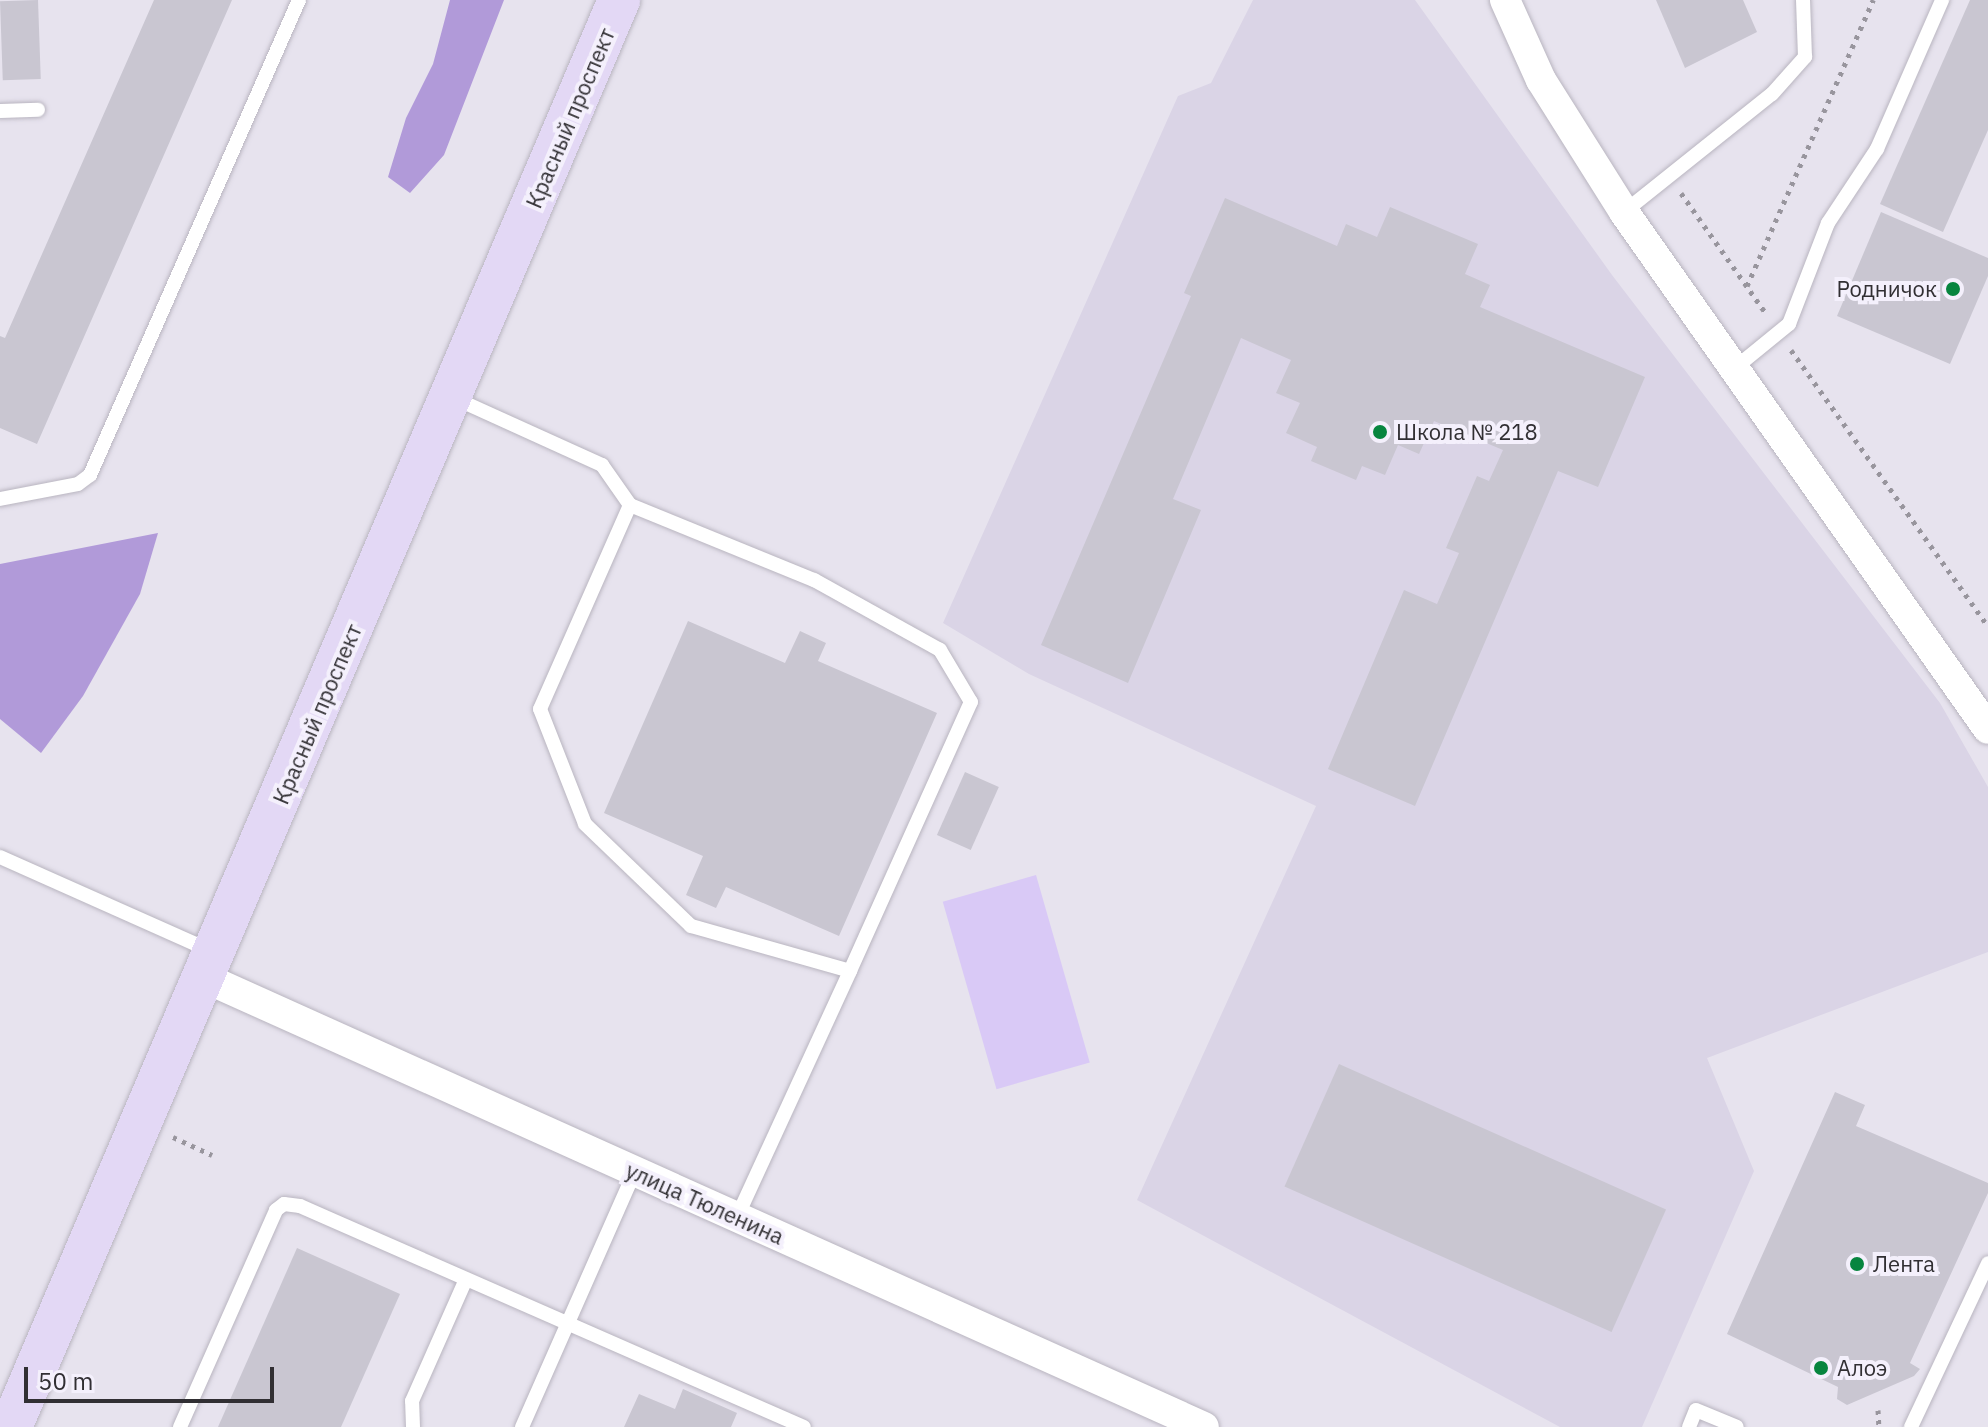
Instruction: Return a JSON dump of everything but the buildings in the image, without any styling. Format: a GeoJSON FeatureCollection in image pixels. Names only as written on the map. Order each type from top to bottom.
{"type":"FeatureCollection","features":[{"type":"Feature","properties":{"kind":"street","name":"Красный проспект"},"geometry":{"type":"LineString","coordinates":[[11,1427],[211,966],[619,0]]}},
{"type":"Feature","properties":{"kind":"street"},"geometry":{"type":"LineString","coordinates":[[1505,0],[1541,80],[1624,212],[1983,710]]}},
{"type":"Feature","properties":{"kind":"street","name":"улица Тюленина"},"geometry":{"type":"LineString","coordinates":[[211,966],[635,1171],[1204,1427]]}},
{"type":"Feature","properties":{"kind":"lane"},"geometry":{"type":"LineString","coordinates":[[0,499],[78,484],[90,475],[299,0]]}},
{"type":"Feature","properties":{"kind":"lane"},"geometry":{"type":"LineString","coordinates":[[1624,212],[1671,179],[1772,94],[1805,57],[1803,0]]}},
{"type":"Feature","properties":{"kind":"lane"},"geometry":{"type":"LineString","coordinates":[[1735,368],[1789,324],[1828,223],[1877,149],[1942,0]]}},
{"type":"Feature","properties":{"kind":"lane"},"geometry":{"type":"LineString","coordinates":[[0,111],[38,110]]}},
{"type":"Feature","properties":{"kind":"lane"},"geometry":{"type":"LineString","coordinates":[[451,397],[602,465],[630,505],[814,580],[940,650],[971,702],[737,1217]]}},
{"type":"Feature","properties":{"kind":"lane"},"geometry":{"type":"LineString","coordinates":[[630,505],[540,709],[585,824],[691,926],[850,971]]}},
{"type":"Feature","properties":{"kind":"lane"},"geometry":{"type":"LineString","coordinates":[[0,857],[211,966]]}},
{"type":"Feature","properties":{"kind":"lane"},"geometry":{"type":"LineString","coordinates":[[522,1427],[635,1171]]}},
{"type":"Feature","properties":{"kind":"lane"},"geometry":{"type":"LineString","coordinates":[[180,1427],[276,1210],[284,1204],[300,1206],[804,1427]]}},
{"type":"Feature","properties":{"kind":"lane"},"geometry":{"type":"LineString","coordinates":[[1911,1427],[1988,1263]]}},
{"type":"Feature","properties":{"kind":"lane"},"geometry":{"type":"LineString","coordinates":[[413,1427],[412,1401],[466,1279]]}},
{"type":"Feature","properties":{"kind":"lane"},"geometry":{"type":"LineString","coordinates":[[1689,1427],[1696,1410],[1737,1427]]}},
{"type":"Feature","properties":{"kind":"path"},"geometry":{"type":"LineString","coordinates":[[1747,286],[1873,0]]}},
{"type":"Feature","properties":{"kind":"path"},"geometry":{"type":"LineString","coordinates":[[1671,179],[1988,626]]}},
{"type":"Feature","properties":{"kind":"path"},"geometry":{"type":"LineString","coordinates":[[169,1136],[212,1155]]}},
{"type":"Feature","properties":{"kind":"path"},"geometry":{"type":"LineString","coordinates":[[1878,1410],[1879,1427]]}},
{"type":"Feature","properties":{"kind":"shaded area"},"geometry":{"type":"Polygon","coordinates":[[[450,0],[504,0],[444,155],[410,193],[388,177],[406,118],[433,64],[450,0]]]}},
{"type":"Feature","properties":{"kind":"shaded area","name":"Школа № 218"},"geometry":{"type":"Polygon","coordinates":[[[1253,0],[1415,0],[1612,275],[1940,703],[1988,787],[1988,952],[1707,1058],[1754,1171],[1642,1427],[1560,1427],[1137,1200],[1316,806],[1029,674],[943,623],[1178,96],[1211,83],[1253,0]]]}},
{"type":"Feature","properties":{"kind":"shaded area"},"geometry":{"type":"Polygon","coordinates":[[[158,533],[140,594],[83,696],[41,753],[0,719],[0,564],[158,533]]]}},
{"type":"Feature","properties":{"kind":"shaded area"},"geometry":{"type":"Polygon","coordinates":[[[1036,875],[1090,1062],[997,1089],[943,902],[1036,875]]]}},
{"type":"Feature","properties":{"kind":"place","name":"Родничок"},"geometry":{"type":"Point","coordinates":[1953,289]}},
{"type":"Feature","properties":{"kind":"place","name":"Школа № 218"},"geometry":{"type":"Point","coordinates":[1380,432]}},
{"type":"Feature","properties":{"kind":"place","name":"Лента"},"geometry":{"type":"Point","coordinates":[1857,1264]}},
{"type":"Feature","properties":{"kind":"place","name":"Алоэ"},"geometry":{"type":"Point","coordinates":[1821,1368]}}]}
